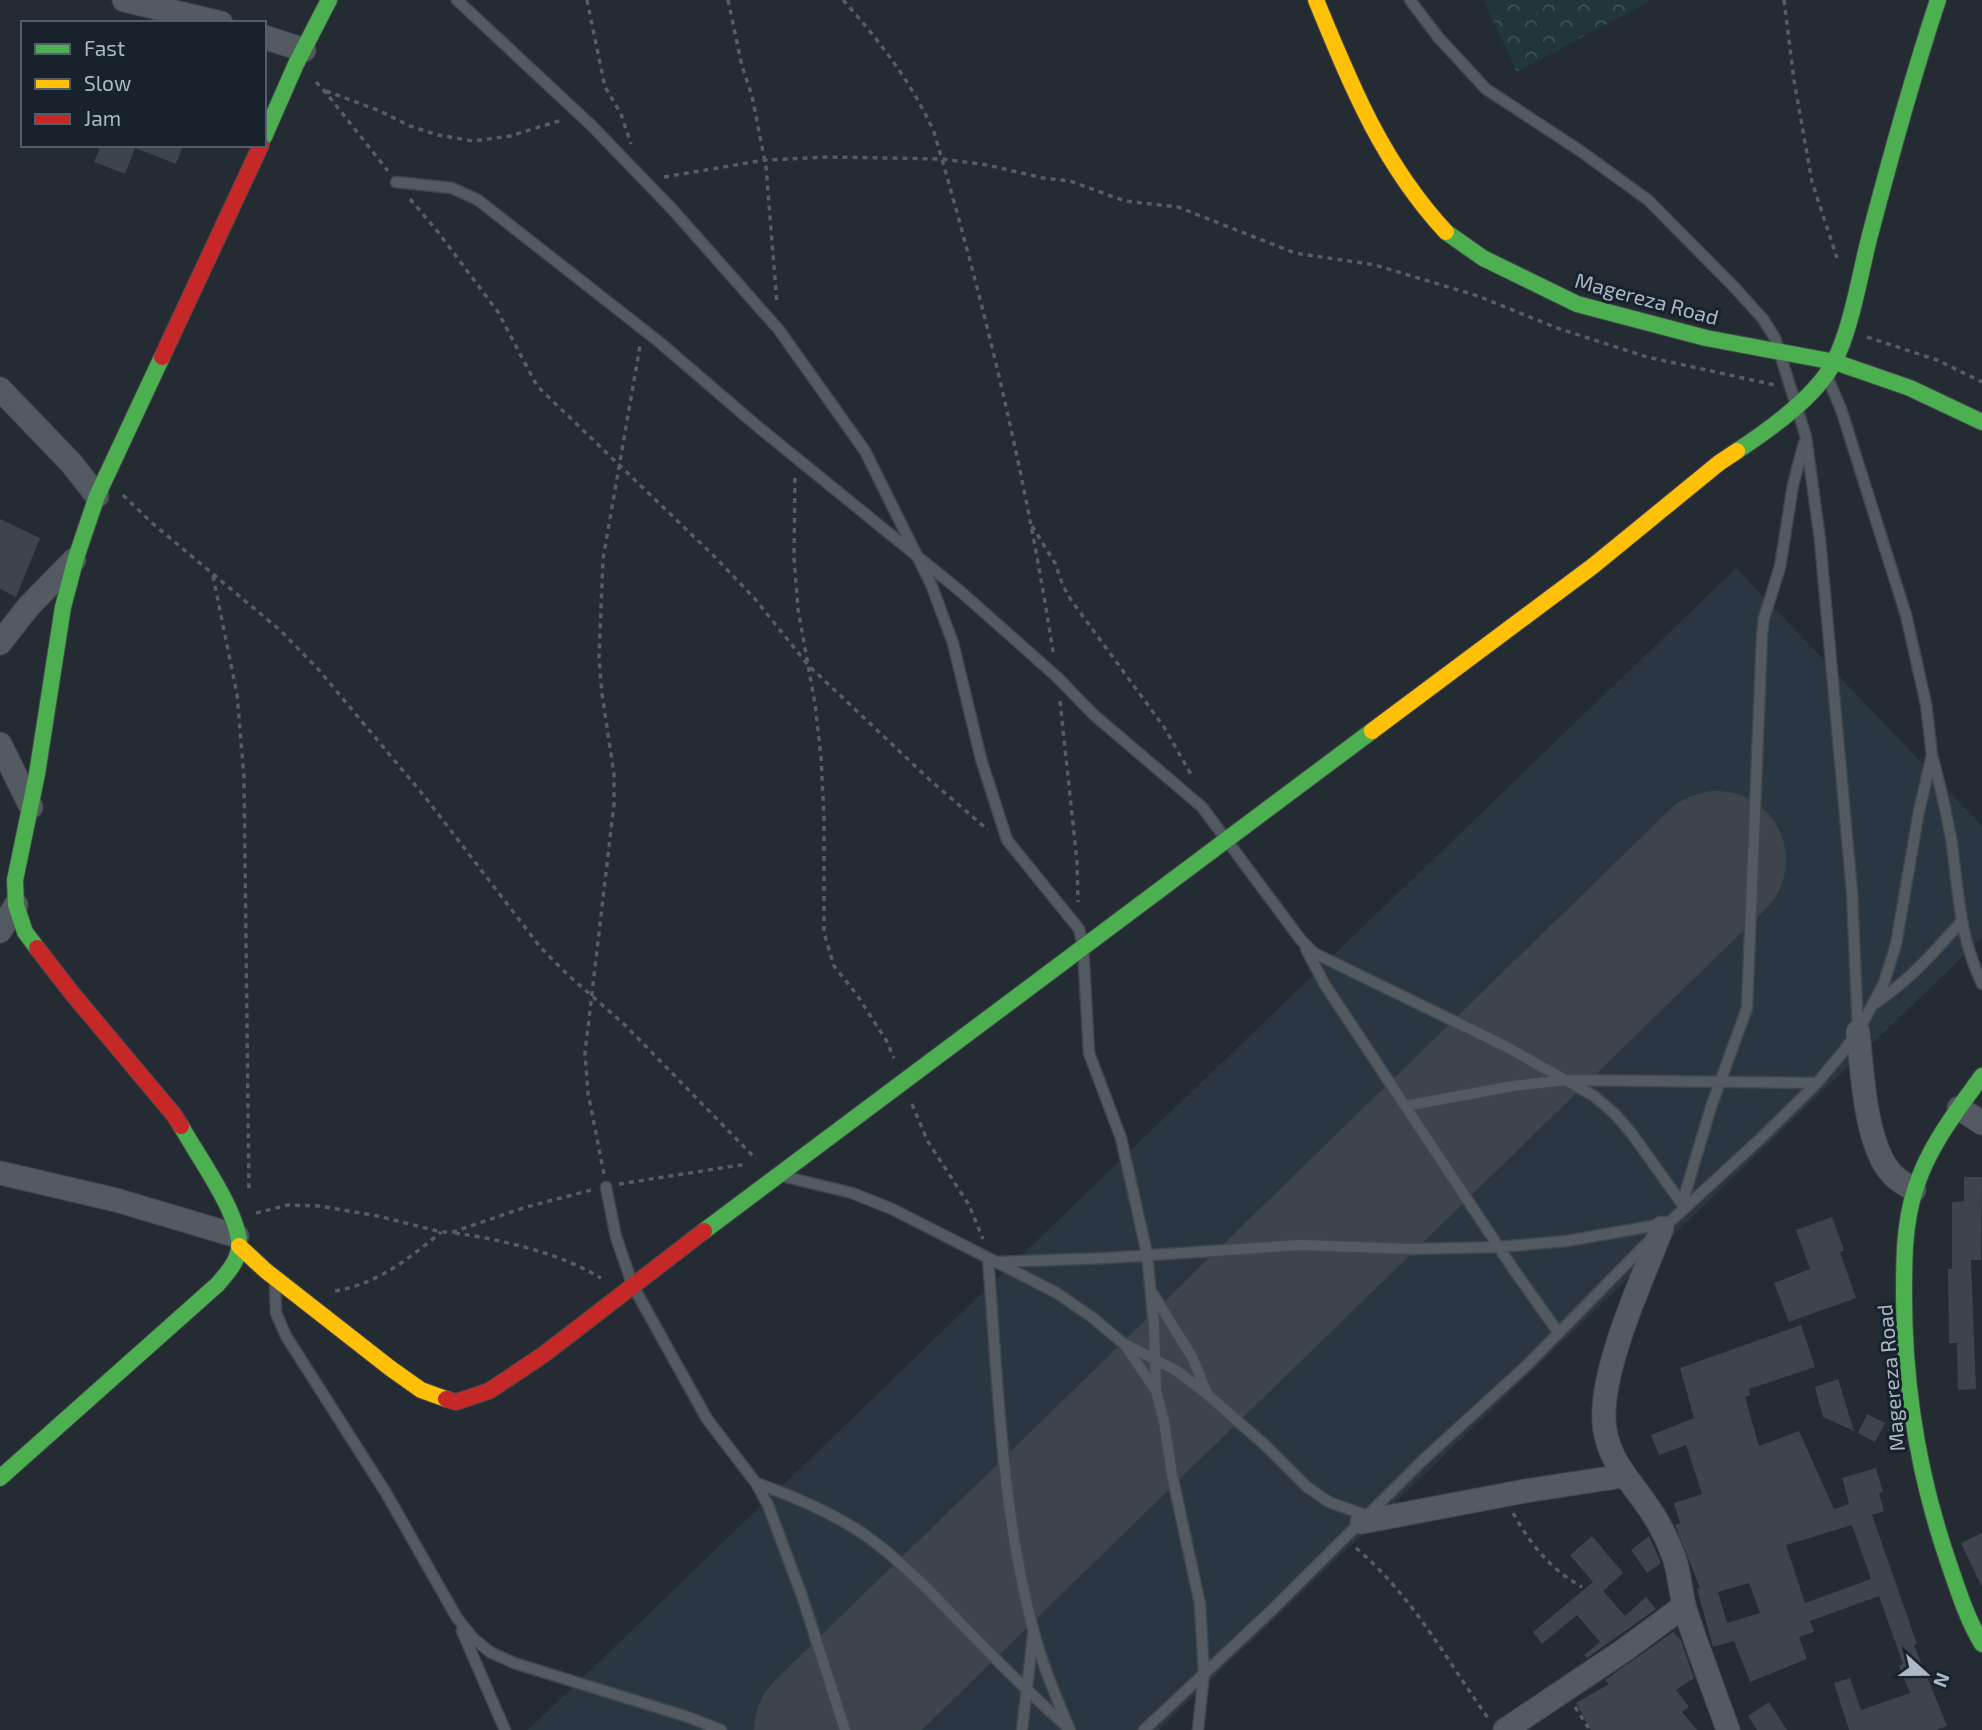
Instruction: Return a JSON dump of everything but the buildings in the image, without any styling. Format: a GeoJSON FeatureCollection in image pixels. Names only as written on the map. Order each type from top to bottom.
{"type":"FeatureCollection","features":[{"type":"Feature","properties":{"kind":"street"},"geometry":{"type":"LineString","coordinates":[[124,0],[213,21]]}},
{"type":"Feature","properties":{"kind":"street"},"geometry":{"type":"LineString","coordinates":[[266,134],[329,0]]}},
{"type":"Feature","properties":{"kind":"street","name":"Magereza Road"},"geometry":{"type":"LineString","coordinates":[[1316,0],[1359,104],[1387,159],[1449,236],[1483,258],[1535,286],[1585,307],[1892,382],[1941,401],[1982,422]]}},
{"type":"Feature","properties":{"kind":"street"},"geometry":{"type":"LineString","coordinates":[[260,147],[102,487],[76,558],[61,620],[15,880],[16,905],[25,932],[173,1115],[211,1175],[237,1234],[275,1278],[421,1390],[456,1402],[489,1391],[542,1354],[777,1175],[1592,566],[1719,463],[1760,436],[1794,397],[1819,384],[1830,368],[1845,330],[1907,94],[1938,0]]}},
{"type":"Feature","properties":{"kind":"street"},"geometry":{"type":"LineString","coordinates":[[266,38],[300,57]]}},
{"type":"Feature","properties":{"kind":"street"},"geometry":{"type":"LineString","coordinates":[[0,389],[72,464],[102,487]]}},
{"type":"Feature","properties":{"kind":"street"},"geometry":{"type":"LineString","coordinates":[[0,643],[29,606],[76,558]]}},
{"type":"Feature","properties":{"kind":"street"},"geometry":{"type":"LineString","coordinates":[[0,744],[30,807]]}},
{"type":"Feature","properties":{"kind":"street"},"geometry":{"type":"LineString","coordinates":[[0,931],[16,905]]}},
{"type":"Feature","properties":{"kind":"street"},"geometry":{"type":"LineString","coordinates":[[1858,1032],[1863,1087],[1881,1158],[1893,1176],[1914,1190]]}},
{"type":"Feature","properties":{"kind":"street","name":"Magereza Road"},"geometry":{"type":"LineString","coordinates":[[1982,1076],[1931,1152],[1914,1190],[1904,1267],[1903,1336],[1918,1458],[1934,1524],[1962,1607],[1982,1644]]}},
{"type":"Feature","properties":{"kind":"street"},"geometry":{"type":"LineString","coordinates":[[1959,1108],[1982,1123]]}},
{"type":"Feature","properties":{"kind":"street"},"geometry":{"type":"LineString","coordinates":[[0,1173],[116,1200],[237,1234]]}},
{"type":"Feature","properties":{"kind":"street"},"geometry":{"type":"LineString","coordinates":[[1666,1225],[1622,1336],[1605,1393],[1604,1423],[1610,1452],[1623,1476],[1644,1501],[1664,1534],[1674,1558],[1684,1606],[1728,1730]]}},
{"type":"Feature","properties":{"kind":"street"},"geometry":{"type":"LineString","coordinates":[[0,1478],[218,1284],[234,1264],[237,1234]]}},
{"type":"Feature","properties":{"kind":"street"},"geometry":{"type":"LineString","coordinates":[[1365,1519],[1623,1476]]}},
{"type":"Feature","properties":{"kind":"street"},"geometry":{"type":"LineString","coordinates":[[1498,1725],[1565,1691],[1684,1606]]}},
{"type":"Feature","properties":{"kind":"lane"},"geometry":{"type":"LineString","coordinates":[[457,0],[582,117],[644,180],[779,330],[865,451],[931,584],[953,643],[993,803],[1007,840],[1079,929],[1083,946],[1089,1053],[1121,1138],[1147,1254],[1152,1291],[1156,1391],[1200,1604],[1204,1673],[1198,1730]]}},
{"type":"Feature","properties":{"kind":"lane"},"geometry":{"type":"LineString","coordinates":[[1410,0],[1438,37],[1486,89],[1579,150],[1648,200],[1763,319],[1775,338],[1806,437],[1820,540],[1856,942],[1858,1032]]}},
{"type":"Feature","properties":{"kind":"lane"},"geometry":{"type":"LineString","coordinates":[[396,182],[452,188],[478,201],[594,290],[1008,632],[1094,715],[1202,807],[1301,940],[1314,953],[1406,996],[1594,1096],[1615,1114],[1653,1160],[1684,1206]]}},
{"type":"Feature","properties":{"kind":"lane"},"geometry":{"type":"LineString","coordinates":[[1830,368],[1906,615],[1926,704],[1932,755],[1948,826],[1961,922],[1965,941],[1982,984]]}},
{"type":"Feature","properties":{"kind":"lane"},"geometry":{"type":"LineString","coordinates":[[1684,1206],[1720,1081],[1747,1008],[1762,635],[1764,618],[1780,567],[1793,485],[1806,437]]}},
{"type":"Feature","properties":{"kind":"lane"},"geometry":{"type":"LineString","coordinates":[[1144,1730],[1423,1460],[1515,1376],[1684,1206],[1817,1083],[1858,1032],[1884,983],[1896,944],[1919,811],[1932,755]]}},
{"type":"Feature","properties":{"kind":"lane"},"geometry":{"type":"LineString","coordinates":[[1873,1004],[1903,984],[1923,966],[1961,922]]}},
{"type":"Feature","properties":{"kind":"lane"},"geometry":{"type":"LineString","coordinates":[[1301,940],[1325,985],[1558,1332]]}},
{"type":"Feature","properties":{"kind":"lane"},"geometry":{"type":"LineString","coordinates":[[1405,1106],[1513,1086],[1566,1080],[1817,1083]]}},
{"type":"Feature","properties":{"kind":"lane"},"geometry":{"type":"LineString","coordinates":[[777,1175],[852,1193],[892,1209],[1057,1293],[1124,1344],[1177,1371],[1208,1395],[1266,1446],[1307,1487],[1329,1502],[1365,1519]]}},
{"type":"Feature","properties":{"kind":"lane"},"geometry":{"type":"LineString","coordinates":[[606,1187],[629,1289],[707,1419],[756,1483],[768,1504],[802,1596],[845,1730]]}},
{"type":"Feature","properties":{"kind":"lane"},"geometry":{"type":"LineString","coordinates":[[993,1260],[1082,1259],[1301,1245],[1410,1249],[1499,1247],[1567,1241],[1666,1225]]}},
{"type":"Feature","properties":{"kind":"lane"},"geometry":{"type":"LineString","coordinates":[[993,1260],[1017,1561],[1034,1632],[1069,1729]]}},
{"type":"Feature","properties":{"kind":"lane"},"geometry":{"type":"LineString","coordinates":[[275,1278],[276,1313],[286,1336],[386,1493],[457,1618],[505,1730]]}},
{"type":"Feature","properties":{"kind":"lane"},"geometry":{"type":"LineString","coordinates":[[1152,1291],[1192,1357],[1208,1395]]}},
{"type":"Feature","properties":{"kind":"lane"},"geometry":{"type":"LineString","coordinates":[[1124,1344],[1156,1391]]}},
{"type":"Feature","properties":{"kind":"lane"},"geometry":{"type":"LineString","coordinates":[[756,1483],[795,1497],[825,1512],[861,1533],[889,1554],[941,1602],[1026,1691],[1069,1729]]}},
{"type":"Feature","properties":{"kind":"lane"},"geometry":{"type":"LineString","coordinates":[[457,1618],[474,1639],[514,1663],[722,1730]]}},
{"type":"Feature","properties":{"kind":"lane"},"geometry":{"type":"LineString","coordinates":[[1022,1730],[1034,1632]]}},
{"type":"Feature","properties":{"kind":"path"},"geometry":{"type":"LineString","coordinates":[[587,0],[605,87],[625,125],[634,170]]}},
{"type":"Feature","properties":{"kind":"path"},"geometry":{"type":"LineString","coordinates":[[728,0],[765,160],[779,330]]}},
{"type":"Feature","properties":{"kind":"path"},"geometry":{"type":"LineString","coordinates":[[844,0],[895,64],[924,110],[934,132],[993,357],[1031,524],[1057,677],[1077,862],[1079,929]]}},
{"type":"Feature","properties":{"kind":"path"},"geometry":{"type":"LineString","coordinates":[[1784,0],[1794,80],[1812,182],[1839,263]]}},
{"type":"Feature","properties":{"kind":"path"},"geometry":{"type":"LineString","coordinates":[[300,57],[498,312],[537,386],[735,579],[808,665],[931,781],[1013,849]]}},
{"type":"Feature","properties":{"kind":"path"},"geometry":{"type":"LineString","coordinates":[[324,91],[425,131],[473,141],[500,139],[543,125],[582,117]]}},
{"type":"Feature","properties":{"kind":"path"},"geometry":{"type":"LineString","coordinates":[[644,180],[765,160],[830,157],[942,159],[987,165],[1020,174],[1070,181],[1125,201],[1178,207],[1295,253],[1374,265],[1478,296],[1557,328],[1647,357],[1794,397]]}},
{"type":"Feature","properties":{"kind":"path"},"geometry":{"type":"LineString","coordinates":[[606,1187],[588,1093],[585,1054],[614,804],[614,774],[599,658],[603,559],[643,330]]}},
{"type":"Feature","properties":{"kind":"path"},"geometry":{"type":"LineString","coordinates":[[1845,330],[1937,360],[1982,382]]}},
{"type":"Feature","properties":{"kind":"path"},"geometry":{"type":"LineString","coordinates":[[796,457],[794,558],[797,608],[815,704],[821,757],[824,933],[828,953],[834,966],[857,995],[886,1040],[927,1140],[977,1220],[993,1260]]}},
{"type":"Feature","properties":{"kind":"path"},"geometry":{"type":"LineString","coordinates":[[102,487],[152,523],[281,631],[318,670],[425,797],[541,948],[625,1025],[759,1162],[606,1187],[523,1208],[453,1232]]}},
{"type":"Feature","properties":{"kind":"path"},"geometry":{"type":"LineString","coordinates":[[1031,524],[1055,563],[1071,600],[1181,754],[1194,781],[1202,807]]}},
{"type":"Feature","properties":{"kind":"path"},"geometry":{"type":"LineString","coordinates":[[213,574],[237,694],[244,778],[250,1215],[237,1234]]}},
{"type":"Feature","properties":{"kind":"path"},"geometry":{"type":"LineString","coordinates":[[250,1215],[288,1205],[318,1206],[379,1216],[441,1232],[479,1236],[563,1261],[629,1289]]}},
{"type":"Feature","properties":{"kind":"path"},"geometry":{"type":"LineString","coordinates":[[331,1292],[354,1288],[375,1280],[423,1248],[441,1232]]}},
{"type":"Feature","properties":{"kind":"path"},"geometry":{"type":"LineString","coordinates":[[1504,1496],[1538,1553],[1554,1569],[1582,1587]]}},
{"type":"Feature","properties":{"kind":"path"},"geometry":{"type":"LineString","coordinates":[[1344,1538],[1381,1571],[1420,1616],[1498,1725]]}},
{"type":"Feature","properties":{"kind":"path"},"geometry":{"type":"LineString","coordinates":[[1565,1691],[1590,1730]]}},
{"type":"Feature","properties":{"kind":"shaded area"},"geometry":{"type":"Polygon","coordinates":[[[1736,568],[1982,826],[1982,938],[1159,1730],[528,1730],[1736,568]]]}},
{"type":"Feature","properties":{"kind":"green space"},"geometry":{"type":"Polygon","coordinates":[[[1483,0],[1652,0],[1517,72],[1483,0]]]}},
{"type":"Feature","properties":{"kind":"runway"},"geometry":{"type":"LineString","coordinates":[[823,1730],[1717,860]]}},
{"type":"Feature","properties":{"kind":"traffic: fast"},"geometry":{"type":"LineString","coordinates":[[266,132],[296,64],[329,0]]}},
{"type":"Feature","properties":{"kind":"traffic: fast"},"geometry":{"type":"LineString","coordinates":[[1737,451],[1804,400],[1834,362],[1851,316],[1894,146],[1938,0]]}},
{"type":"Feature","properties":{"kind":"traffic: fast"},"geometry":{"type":"LineString","coordinates":[[1446,232],[1483,258],[1577,304],[1706,338],[1835,362],[1910,388],[1982,422]]}},
{"type":"Feature","properties":{"kind":"traffic: fast"},"geometry":{"type":"LineString","coordinates":[[37,948],[25,932],[16,905],[15,880],[37,774],[63,607],[97,496],[162,357]]}},
{"type":"Feature","properties":{"kind":"traffic: fast"},"geometry":{"type":"LineString","coordinates":[[704,1231],[1372,731]]}},
{"type":"Feature","properties":{"kind":"traffic: fast"},"geometry":{"type":"LineString","coordinates":[[1982,1076],[1944,1130],[1921,1174],[1911,1203],[1907,1229],[1904,1295],[1910,1396],[1928,1496],[1967,1614],[1982,1644]]}},
{"type":"Feature","properties":{"kind":"traffic: fast"},"geometry":{"type":"LineString","coordinates":[[0,1478],[218,1284],[234,1262],[239,1247],[233,1219],[217,1185],[181,1126]]}},
{"type":"Feature","properties":{"kind":"traffic: slow"},"geometry":{"type":"LineString","coordinates":[[1316,0],[1356,93],[1386,151],[1423,206],[1446,232]]}},
{"type":"Feature","properties":{"kind":"traffic: slow"},"geometry":{"type":"LineString","coordinates":[[1372,731],[1593,566],[1737,451]]}},
{"type":"Feature","properties":{"kind":"traffic: slow"},"geometry":{"type":"LineString","coordinates":[[239,1246],[266,1271],[390,1368],[421,1390],[446,1399]]}},
{"type":"Feature","properties":{"kind":"traffic: jam"},"geometry":{"type":"LineString","coordinates":[[162,357],[260,147]]}},
{"type":"Feature","properties":{"kind":"traffic: jam"},"geometry":{"type":"LineString","coordinates":[[37,948],[181,1126]]}},
{"type":"Feature","properties":{"kind":"traffic: jam"},"geometry":{"type":"LineString","coordinates":[[446,1399],[456,1402],[489,1391],[543,1355],[704,1231]]}}]}
